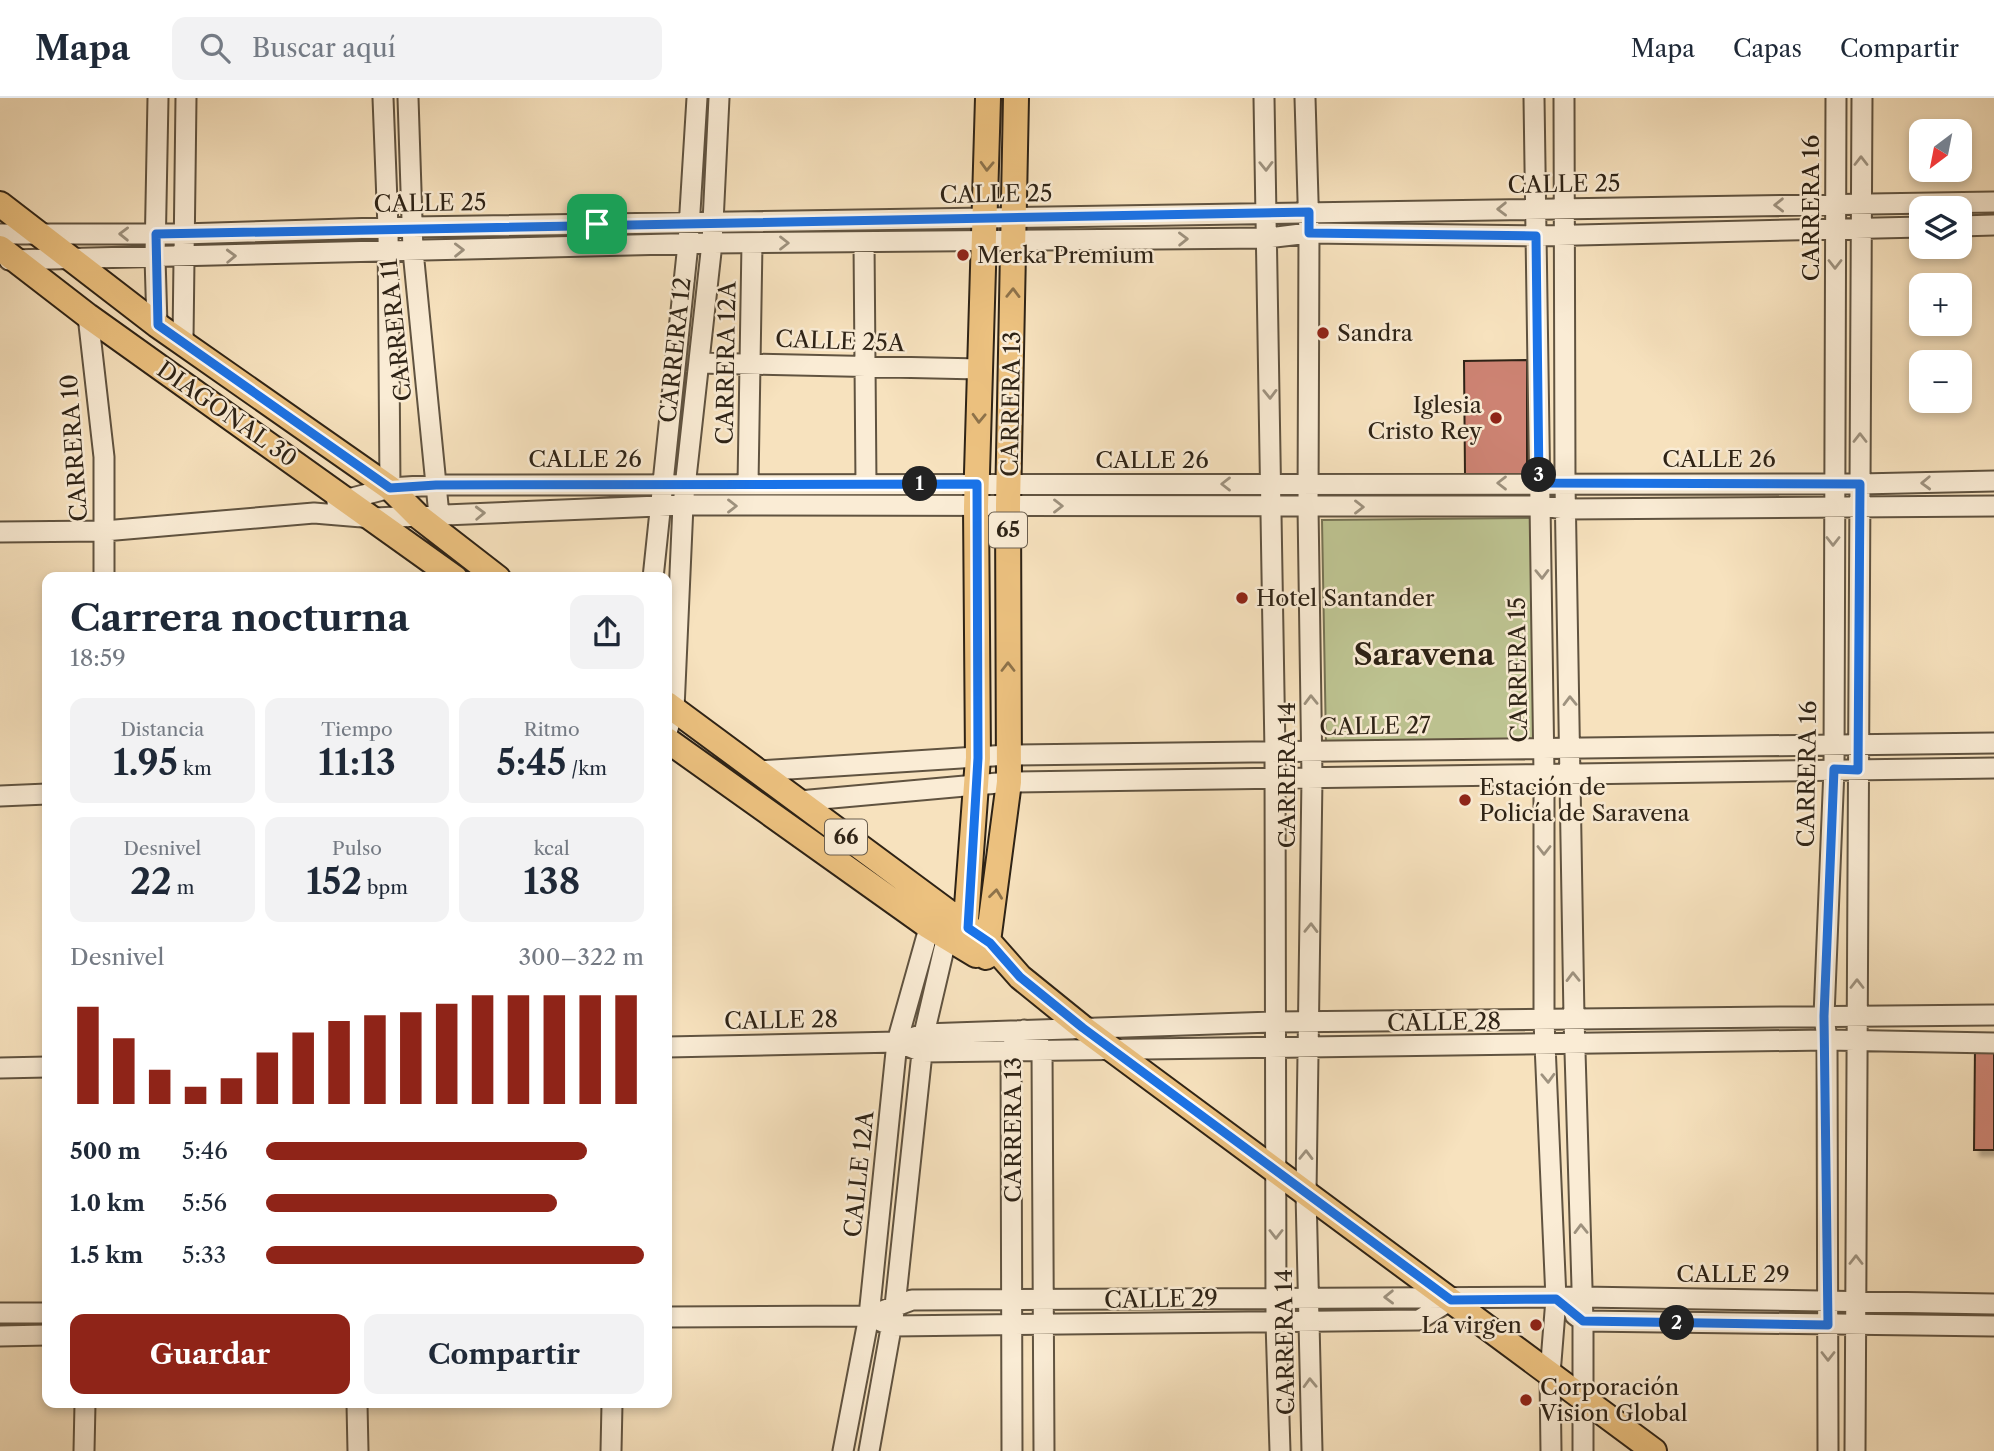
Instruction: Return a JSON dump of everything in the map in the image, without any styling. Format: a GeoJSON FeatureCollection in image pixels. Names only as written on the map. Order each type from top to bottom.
{"type":"FeatureCollection","features":[{"type":"Feature","properties":{"kind":"main road","name":"CARRERA 13"},"geometry":{"type":"LineString","coordinates":[[949,927],[978,758],[976,495],[988,98]]}},
{"type":"Feature","properties":{"kind":"main road","name":"CARRERA 13"},"geometry":{"type":"LineString","coordinates":[[987,952],[1009,782],[1009,495],[1016,98]]}},
{"type":"Feature","properties":{"kind":"main road","name":"DIAGONAL 30"},"geometry":{"type":"LineString","coordinates":[[0,204],[158,325],[183,340],[429,516],[491,572]]}},
{"type":"Feature","properties":{"kind":"main road","name":"DIAGONAL 30"},"geometry":{"type":"LineString","coordinates":[[5,256],[447,572]]}},
{"type":"Feature","properties":{"kind":"main road","name":"66"},"geometry":{"type":"LineString","coordinates":[[672,717],[799,801],[949,927]]}},
{"type":"Feature","properties":{"kind":"main road","name":"66"},"geometry":{"type":"LineString","coordinates":[[672,743],[987,952],[1083,1028],[1654,1451]]}},
{"type":"Feature","properties":{"kind":"street"},"geometry":{"type":"LineString","coordinates":[[158,325],[155,257],[159,98]]}},
{"type":"Feature","properties":{"kind":"street"},"geometry":{"type":"LineString","coordinates":[[183,340],[182,234],[186,98]]}},
{"type":"Feature","properties":{"kind":"street","name":"CARRERA 11"},"geometry":{"type":"LineString","coordinates":[[383,98],[389,251],[390,488]]}},
{"type":"Feature","properties":{"kind":"street","name":"CARRERA 11"},"geometry":{"type":"LineString","coordinates":[[408,98],[413,251],[436,485],[429,516]]}},
{"type":"Feature","properties":{"kind":"street","name":"CARRERA 12"},"geometry":{"type":"LineString","coordinates":[[654,572],[688,244],[697,98]]}},
{"type":"Feature","properties":{"kind":"street","name":"CARRERA 12"},"geometry":{"type":"LineString","coordinates":[[672,670],[685,484],[712,243],[719,98]]}},
{"type":"Feature","properties":{"kind":"street","name":"CARRERA 14"},"geometry":{"type":"LineString","coordinates":[[1264,98],[1275,752],[1276,1322],[1280,1451]]}},
{"type":"Feature","properties":{"kind":"street","name":"CARRERA 14"},"geometry":{"type":"LineString","coordinates":[[1305,98],[1309,212],[1307,507],[1312,752],[1306,1193],[1312,1451]]}},
{"type":"Feature","properties":{"kind":"street","name":"CARRERA 15"},"geometry":{"type":"LineString","coordinates":[[1534,98],[1544,748],[1544,1021],[1556,1299],[1550,1374],[1551,1451]]}},
{"type":"Feature","properties":{"kind":"street"},"geometry":{"type":"LineString","coordinates":[[1564,98],[1565,484],[1574,1018],[1577,1045],[1583,1321],[1583,1451]]}},
{"type":"Feature","properties":{"kind":"street","name":"CARRERA 16"},"geometry":{"type":"LineString","coordinates":[[1828,1451],[1829,1299],[1824,1016],[1834,769],[1836,98]]}},
{"type":"Feature","properties":{"kind":"street"},"geometry":{"type":"LineString","coordinates":[[1854,1451],[1862,98]]}},
{"type":"Feature","properties":{"kind":"street","name":"CALLE 25"},"geometry":{"type":"LineString","coordinates":[[1015,230],[1309,212],[1994,202]]}},
{"type":"Feature","properties":{"kind":"street","name":"CALLE 25"},"geometry":{"type":"LineString","coordinates":[[0,234],[182,234],[689,222],[1268,238],[1309,233],[1536,236],[1909,227]]}},
{"type":"Feature","properties":{"kind":"street"},"geometry":{"type":"LineString","coordinates":[[1972,226],[1994,225]]}},
{"type":"Feature","properties":{"kind":"street","name":"CALLE 25"},"geometry":{"type":"LineString","coordinates":[[5,256],[182,257],[712,243],[864,242],[985,230]]}},
{"type":"Feature","properties":{"kind":"street"},"geometry":{"type":"LineString","coordinates":[[864,242],[866,484]]}},
{"type":"Feature","properties":{"kind":"street","name":"CARRERA 12A"},"geometry":{"type":"LineString","coordinates":[[748,484],[752,243]]}},
{"type":"Feature","properties":{"kind":"street","name":"CARRERA 10"},"geometry":{"type":"LineString","coordinates":[[88,316],[104,457],[104,572]]}},
{"type":"Feature","properties":{"kind":"street","name":"CALLE 25A"},"geometry":{"type":"LineString","coordinates":[[699,363],[980,369]]}},
{"type":"Feature","properties":{"kind":"street","name":"CALLE 26"},"geometry":{"type":"LineString","coordinates":[[0,533],[104,531],[314,513],[374,518],[1271,484],[1860,484],[1994,481]]}},
{"type":"Feature","properties":{"kind":"street","name":"CALLE 26"},"geometry":{"type":"LineString","coordinates":[[314,513],[347,498],[390,488],[436,485],[866,484],[976,495]]}},
{"type":"Feature","properties":{"kind":"street","name":"CALLE 26"},"geometry":{"type":"LineString","coordinates":[[1009,495],[1272,507],[1833,509],[1994,506]]}},
{"type":"Feature","properties":{"kind":"street","name":"CALLE 27"},"geometry":{"type":"LineString","coordinates":[[757,771],[1009,755],[1994,743]]}},
{"type":"Feature","properties":{"kind":"street"},"geometry":{"type":"LineString","coordinates":[[799,801],[1009,782],[1994,768]]}},
{"type":"Feature","properties":{"kind":"street"},"geometry":{"type":"LineString","coordinates":[[0,796],[42,794]]}},
{"type":"Feature","properties":{"kind":"street"},"geometry":{"type":"LineString","coordinates":[[869,1451],[893,1316],[923,1043],[949,927]]}},
{"type":"Feature","properties":{"kind":"street","name":"CALLE 12A"},"geometry":{"type":"LineString","coordinates":[[843,1451],[869,1316],[897,1042],[949,927]]}},
{"type":"Feature","properties":{"kind":"street","name":"CALLE 28"},"geometry":{"type":"LineString","coordinates":[[923,1043],[1024,1030],[1275,1022],[1994,1015]]}},
{"type":"Feature","properties":{"kind":"street","name":"CARRERA 13"},"geometry":{"type":"LineString","coordinates":[[1012,1451],[1014,1299],[1011,1048],[1024,1030],[1042,1048],[1044,1451]]}},
{"type":"Feature","properties":{"kind":"street","name":"CALLE 28"},"geometry":{"type":"LineString","coordinates":[[672,1047],[897,1042],[1011,1048],[1275,1049],[1826,1040],[1994,1043]]}},
{"type":"Feature","properties":{"kind":"street"},"geometry":{"type":"LineString","coordinates":[[0,1068],[42,1067]]}},
{"type":"Feature","properties":{"kind":"street","name":"CALLE 29"},"geometry":{"type":"LineString","coordinates":[[893,1316],[912,1300],[1451,1300],[1582,1297],[1829,1299],[1994,1304]]}},
{"type":"Feature","properties":{"kind":"street"},"geometry":{"type":"LineString","coordinates":[[1556,1299],[1583,1321],[1994,1326]]}},
{"type":"Feature","properties":{"kind":"street","name":"CALLE 29"},"geometry":{"type":"LineString","coordinates":[[672,1317],[893,1316],[1013,1325],[1419,1320],[1451,1300]]}},
{"type":"Feature","properties":{"kind":"street"},"geometry":{"type":"LineString","coordinates":[[1963,1326],[1964,1303]]}},
{"type":"Feature","properties":{"kind":"street"},"geometry":{"type":"LineString","coordinates":[[0,1313],[42,1313]]}},
{"type":"Feature","properties":{"kind":"street"},"geometry":{"type":"LineString","coordinates":[[0,1336],[42,1335]]}},
{"type":"Feature","properties":{"kind":"street"},"geometry":{"type":"LineString","coordinates":[[84,1451],[85,1408]]}},
{"type":"Feature","properties":{"kind":"street"},"geometry":{"type":"LineString","coordinates":[[357,1408],[358,1451]]}},
{"type":"Feature","properties":{"kind":"street"},"geometry":{"type":"LineString","coordinates":[[611,1451],[612,1408]]}},
{"type":"Feature","properties":{"kind":"green space"},"geometry":{"type":"Polygon","coordinates":[[[1534,518],[1538,740],[1326,743],[1322,520],[1534,518]]]}},
{"type":"Feature","properties":{"kind":"building","name":"Iglesia Cristo Rey"},"geometry":{"type":"Polygon","coordinates":[[[1527,360],[1527,475],[1465,475],[1464,361],[1527,360]]]}},
{"type":"Feature","properties":{"kind":"building"},"geometry":{"type":"Polygon","coordinates":[[[1975,1047],[1994,1047],[1994,1150],[1974,1150],[1975,1047]]]}},
{"type":"Feature","properties":{"kind":"place","name":"Merka Premium"},"geometry":{"type":"Point","coordinates":[963,255]}},
{"type":"Feature","properties":{"kind":"place","name":"Sandra"},"geometry":{"type":"Point","coordinates":[1323,333]}},
{"type":"Feature","properties":{"kind":"place","name":"Iglesia Cristo Rey"},"geometry":{"type":"Point","coordinates":[1496,418]}},
{"type":"Feature","properties":{"kind":"place","name":"Hotel Santander"},"geometry":{"type":"Point","coordinates":[1242,598]}},
{"type":"Feature","properties":{"kind":"place","name":"Estación de Policía de Saravena"},"geometry":{"type":"Point","coordinates":[1465,800]}},
{"type":"Feature","properties":{"kind":"place","name":"La virgen"},"geometry":{"type":"Point","coordinates":[1536,1325]}},
{"type":"Feature","properties":{"kind":"place","name":"Corporación Vision Global"},"geometry":{"type":"Point","coordinates":[1526,1400]}},
{"type":"Feature","properties":{"kind":"district","name":"Saravena"},"geometry":{"type":"Point","coordinates":[1424,655]}},
{"type":"Feature","properties":{"kind":"route"},"geometry":{"type":"LineString","coordinates":[[1309,212],[1309,233],[1536,236],[1539,483],[1860,484],[1858,770],[1834,769],[1824,1016],[1828,1325],[1583,1321],[1556,1299],[1451,1300],[1083,1028],[1020,977],[990,943],[968,928],[978,758],[977,484],[436,485],[390,488],[158,325],[156,234],[597,224],[1309,212]]}}]}
